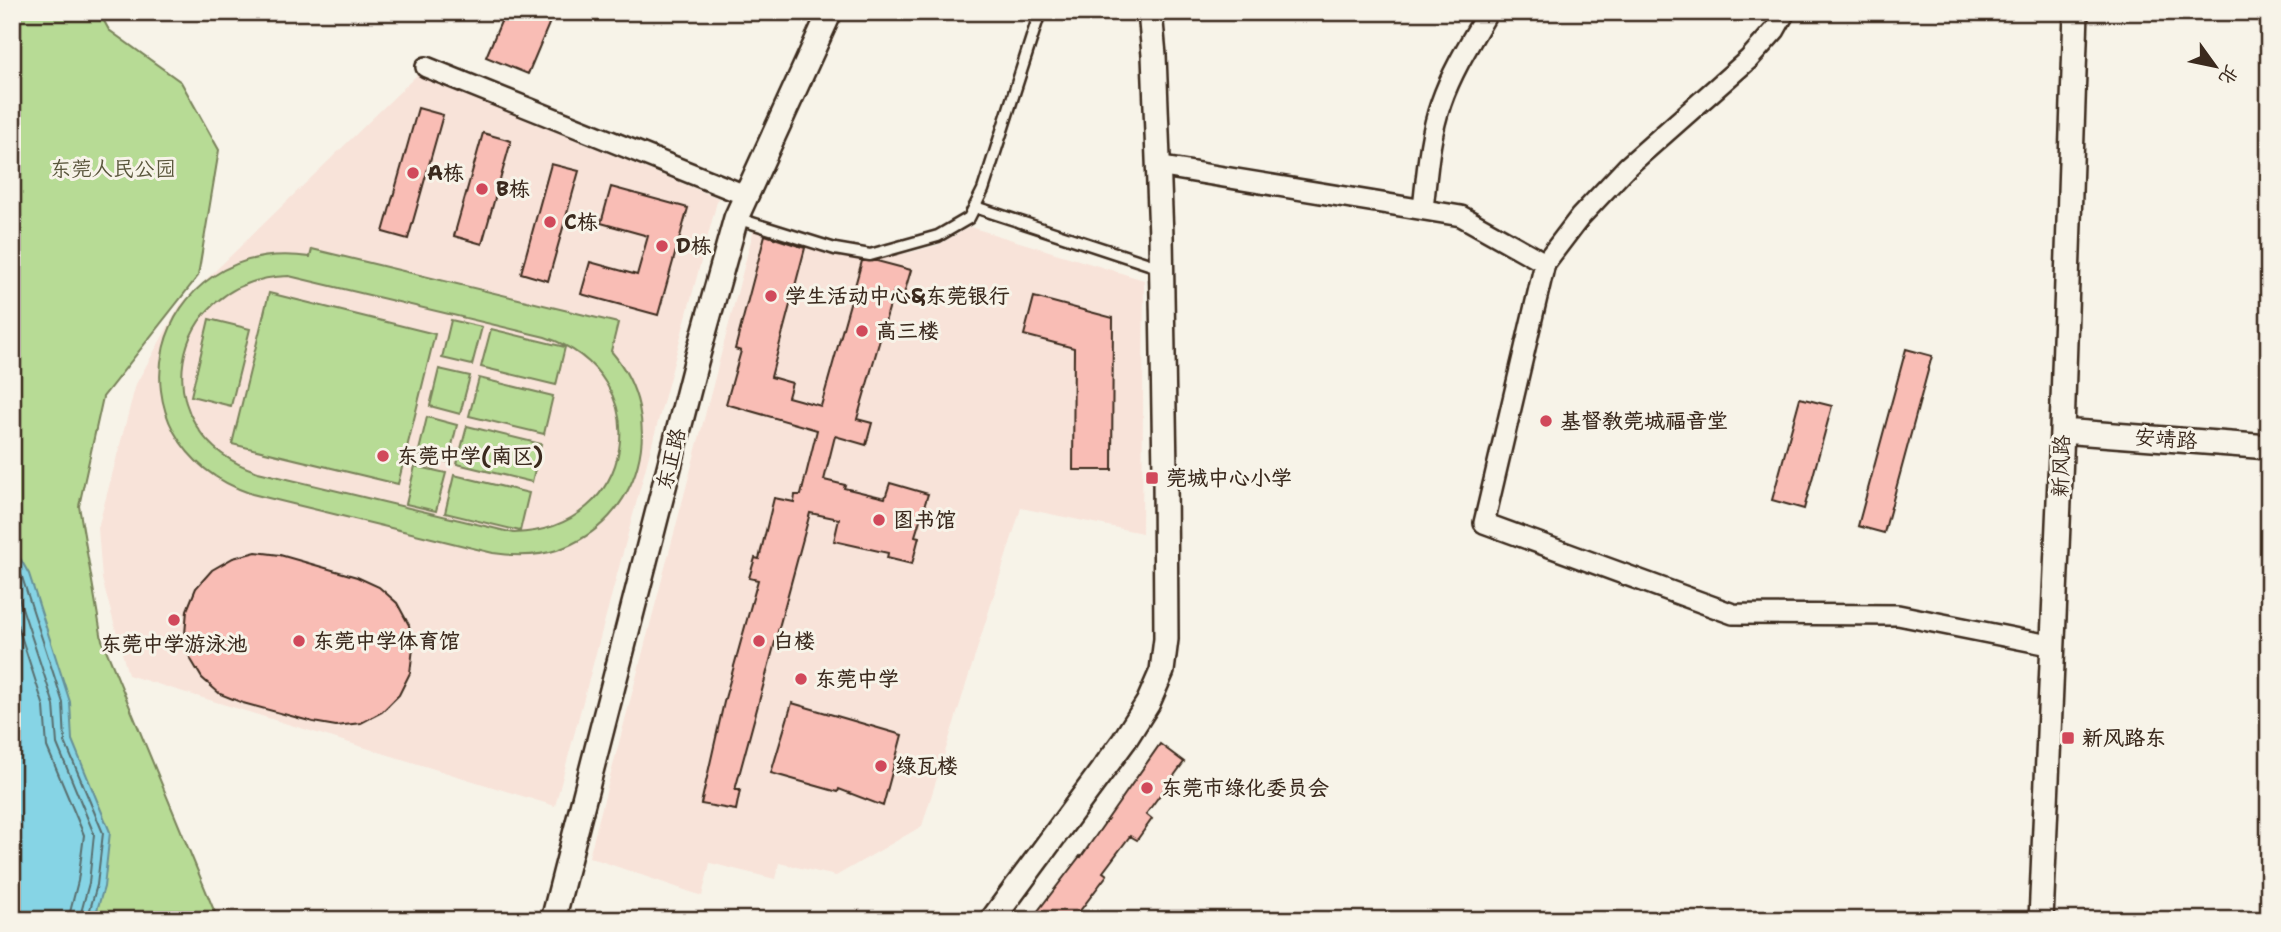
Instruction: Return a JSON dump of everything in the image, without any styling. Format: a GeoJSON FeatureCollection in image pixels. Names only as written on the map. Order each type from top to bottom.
{"type":"FeatureCollection","features":[{"type":"Feature","properties":{"kind":"street","name":"东正路"},"geometry":{"type":"LineString","coordinates":[[553,920],[696,362],[736,218],[830,12]]}},
{"type":"Feature","properties":{"kind":"street"},"geometry":{"type":"LineString","coordinates":[[992,920],[1124,741],[1148,703],[1162,671],[1166,639],[1161,268],[1154,55],[1150,12]]}},
{"type":"Feature","properties":{"kind":"street"},"geometry":{"type":"LineString","coordinates":[[1423,209],[1430,145],[1441,102],[1469,43],[1488,12]]}},
{"type":"Feature","properties":{"kind":"street"},"geometry":{"type":"LineString","coordinates":[[1785,12],[1775,30],[1749,59],[1628,166],[1580,218],[1545,263],[1484,523],[1733,614],[1898,615],[2053,646]]}},
{"type":"Feature","properties":{"kind":"street","name":"新风路"},"geometry":{"type":"LineString","coordinates":[[2041,920],[2062,431],[2076,12]]}},
{"type":"Feature","properties":{"kind":"street"},"geometry":{"type":"LineString","coordinates":[[426,67],[745,195]]}},
{"type":"Feature","properties":{"kind":"street"},"geometry":{"type":"LineString","coordinates":[[1157,166],[1461,216],[1545,263]]}},
{"type":"Feature","properties":{"kind":"street","name":"安靖路"},"geometry":{"type":"LineString","coordinates":[[2062,431],[2269,447]]}},
{"type":"Feature","properties":{"kind":"lane"},"geometry":{"type":"LineString","coordinates":[[736,218],[835,249],[870,255],[938,236],[969,218],[983,190],[1040,12]]}},
{"type":"Feature","properties":{"kind":"lane"},"geometry":{"type":"LineString","coordinates":[[975,207],[1161,268]]}},
{"type":"Feature","properties":{"kind":"shaded area","name":"东莞中学(南区)"},"geometry":{"type":"Polygon","coordinates":[[[417,75],[718,198],[555,806],[128,675],[102,579],[98,528],[136,384],[180,305],[417,75]]]}},
{"type":"Feature","properties":{"kind":"shaded area","name":"东莞中学"},"geometry":{"type":"Polygon","coordinates":[[[756,221],[869,258],[908,253],[938,245],[970,227],[1144,280],[1142,533],[1021,508],[922,826],[836,876],[779,863],[775,879],[710,863],[702,896],[589,857],[756,221]]]}},
{"type":"Feature","properties":{"kind":"green space","name":"东莞人民公园"},"geometry":{"type":"Polygon","coordinates":[[[12,12],[99,12],[109,30],[181,82],[219,150],[198,276],[103,397],[79,506],[102,640],[218,920],[12,920],[12,12]]]}},
{"type":"Feature","properties":{"kind":"green space"},"geometry":{"type":"Polygon","coordinates":[[[312,249],[618,323],[611,351],[629,378],[639,407],[642,436],[638,465],[627,492],[609,516],[586,536],[557,550],[533,555],[501,554],[252,494],[204,468],[174,432],[161,390],[164,347],[181,308],[212,277],[255,258],[310,257],[312,249]],[[289,276],[248,284],[216,303],[194,329],[183,361],[184,394],[196,426],[221,453],[258,472],[514,533],[555,525],[587,507],[608,480],[619,448],[619,415],[606,384],[582,356],[545,337],[289,276]]]}},
{"type":"Feature","properties":{"kind":"green space"},"geometry":{"type":"Polygon","coordinates":[[[269,293],[435,334],[398,484],[232,444],[269,293]]]}},
{"type":"Feature","properties":{"kind":"green space"},"geometry":{"type":"Polygon","coordinates":[[[209,319],[250,329],[231,406],[191,396],[209,319]]]}},
{"type":"Feature","properties":{"kind":"green space"},"geometry":{"type":"Polygon","coordinates":[[[451,320],[482,327],[472,365],[442,358],[451,320]]]}},
{"type":"Feature","properties":{"kind":"green space"},"geometry":{"type":"Polygon","coordinates":[[[491,329],[565,347],[556,385],[481,367],[491,329]]]}},
{"type":"Feature","properties":{"kind":"green space"},"geometry":{"type":"Polygon","coordinates":[[[439,369],[470,376],[460,414],[430,406],[439,369]]]}},
{"type":"Feature","properties":{"kind":"green space"},"geometry":{"type":"Polygon","coordinates":[[[479,378],[553,396],[544,434],[469,416],[479,378]]]}},
{"type":"Feature","properties":{"kind":"green space"},"geometry":{"type":"Polygon","coordinates":[[[427,417],[457,425],[448,462],[418,455],[427,417]]]}},
{"type":"Feature","properties":{"kind":"green space"},"geometry":{"type":"Polygon","coordinates":[[[467,426],[541,444],[532,482],[457,464],[467,426]]]}},
{"type":"Feature","properties":{"kind":"green space"},"geometry":{"type":"Polygon","coordinates":[[[415,466],[446,473],[436,511],[406,504],[415,466]]]}},
{"type":"Feature","properties":{"kind":"green space"},"geometry":{"type":"Polygon","coordinates":[[[454,475],[529,493],[520,531],[445,513],[454,475]]]}},
{"type":"Feature","properties":{"kind":"water"},"geometry":{"type":"Polygon","coordinates":[[[12,544],[29,574],[70,702],[72,740],[110,832],[104,887],[94,920],[12,920],[12,544]]]}},
{"type":"Feature","properties":{"kind":"building"},"geometry":{"type":"Polygon","coordinates":[[[505,12],[554,12],[528,74],[486,57],[505,12]]]}},
{"type":"Feature","properties":{"kind":"building","name":"A栋"},"geometry":{"type":"Polygon","coordinates":[[[418,108],[443,115],[408,239],[383,232],[418,108]]]}},
{"type":"Feature","properties":{"kind":"building","name":"B栋"},"geometry":{"type":"Polygon","coordinates":[[[483,133],[511,141],[482,244],[454,236],[483,133]]]}},
{"type":"Feature","properties":{"kind":"building","name":"C栋"},"geometry":{"type":"Polygon","coordinates":[[[551,164],[579,171],[548,281],[521,273],[551,164]]]}},
{"type":"Feature","properties":{"kind":"building","name":"D栋"},"geometry":{"type":"Polygon","coordinates":[[[611,187],[688,208],[658,315],[581,294],[590,262],[637,275],[648,236],[601,223],[611,187]]]}},
{"type":"Feature","properties":{"kind":"building"},"geometry":{"type":"Polygon","coordinates":[[[765,235],[805,248],[771,377],[792,383],[788,397],[821,406],[862,261],[877,261],[911,270],[904,294],[894,291],[857,419],[872,423],[866,445],[835,436],[824,480],[885,498],[890,483],[928,494],[915,536],[919,537],[912,564],[887,558],[888,553],[834,541],[839,519],[810,513],[735,790],[740,790],[736,810],[701,804],[724,702],[758,580],[749,578],[755,558],[759,559],[774,498],[794,502],[795,495],[801,495],[817,430],[726,404],[741,351],[735,349],[765,235]]]}},
{"type":"Feature","properties":{"kind":"building"},"geometry":{"type":"Polygon","coordinates":[[[1034,297],[1113,318],[1112,470],[1073,470],[1074,348],[1024,335],[1034,297]]]}},
{"type":"Feature","properties":{"kind":"building"},"geometry":{"type":"Polygon","coordinates":[[[1906,349],[1932,356],[1884,533],[1858,526],[1906,349]]]}},
{"type":"Feature","properties":{"kind":"building"},"geometry":{"type":"Polygon","coordinates":[[[1800,398],[1832,406],[1804,509],[1772,500],[1800,398]]]}},
{"type":"Feature","properties":{"kind":"building","name":"东莞中学体育馆"},"geometry":{"type":"Polygon","coordinates":[[[256,552],[280,555],[357,577],[379,587],[397,603],[409,625],[413,648],[410,673],[399,695],[382,712],[361,723],[336,726],[313,722],[220,694],[202,678],[190,658],[185,634],[187,610],[196,588],[212,570],[233,558],[256,552]]]}},
{"type":"Feature","properties":{"kind":"building"},"geometry":{"type":"Polygon","coordinates":[[[792,703],[902,735],[883,806],[839,789],[838,792],[771,773],[792,703]]]}},
{"type":"Feature","properties":{"kind":"building","name":"东莞市绿化委员会"},"geometry":{"type":"Polygon","coordinates":[[[1160,744],[1184,762],[1146,814],[1152,819],[1137,840],[1130,836],[1103,872],[1107,875],[1073,920],[1031,920],[1081,857],[1160,744]]]}},
{"type":"Feature","properties":{"kind":"place","name":"A栋"},"geometry":{"type":"Point","coordinates":[413,173]}},
{"type":"Feature","properties":{"kind":"place","name":"B栋"},"geometry":{"type":"Point","coordinates":[482,189]}},
{"type":"Feature","properties":{"kind":"place","name":"C栋"},"geometry":{"type":"Point","coordinates":[550,222]}},
{"type":"Feature","properties":{"kind":"place","name":"D栋"},"geometry":{"type":"Point","coordinates":[662,246]}},
{"type":"Feature","properties":{"kind":"place","name":"学生活动中心&东莞银行"},"geometry":{"type":"Point","coordinates":[771,296]}},
{"type":"Feature","properties":{"kind":"place","name":"高三楼"},"geometry":{"type":"Point","coordinates":[862,331]}},
{"type":"Feature","properties":{"kind":"place","name":"基督教莞城福音堂"},"geometry":{"type":"Point","coordinates":[1546,421]}},
{"type":"Feature","properties":{"kind":"place","name":"东莞中学(南区)"},"geometry":{"type":"Point","coordinates":[383,456]}},
{"type":"Feature","properties":{"kind":"place","name":"莞城中心小学"},"geometry":{"type":"Point","coordinates":[1152,478]}},
{"type":"Feature","properties":{"kind":"place","name":"图书馆"},"geometry":{"type":"Point","coordinates":[879,520]}},
{"type":"Feature","properties":{"kind":"place","name":"东莞中学游泳池"},"geometry":{"type":"Point","coordinates":[174,620]}},
{"type":"Feature","properties":{"kind":"place","name":"东莞中学体育馆"},"geometry":{"type":"Point","coordinates":[299,641]}},
{"type":"Feature","properties":{"kind":"place","name":"白楼"},"geometry":{"type":"Point","coordinates":[759,641]}},
{"type":"Feature","properties":{"kind":"place","name":"东莞中学"},"geometry":{"type":"Point","coordinates":[801,679]}},
{"type":"Feature","properties":{"kind":"place","name":"新风路东"},"geometry":{"type":"Point","coordinates":[2068,738]}},
{"type":"Feature","properties":{"kind":"place","name":"绿瓦楼"},"geometry":{"type":"Point","coordinates":[881,766]}},
{"type":"Feature","properties":{"kind":"place","name":"东莞市绿化委员会"},"geometry":{"type":"Point","coordinates":[1147,788]}}]}
